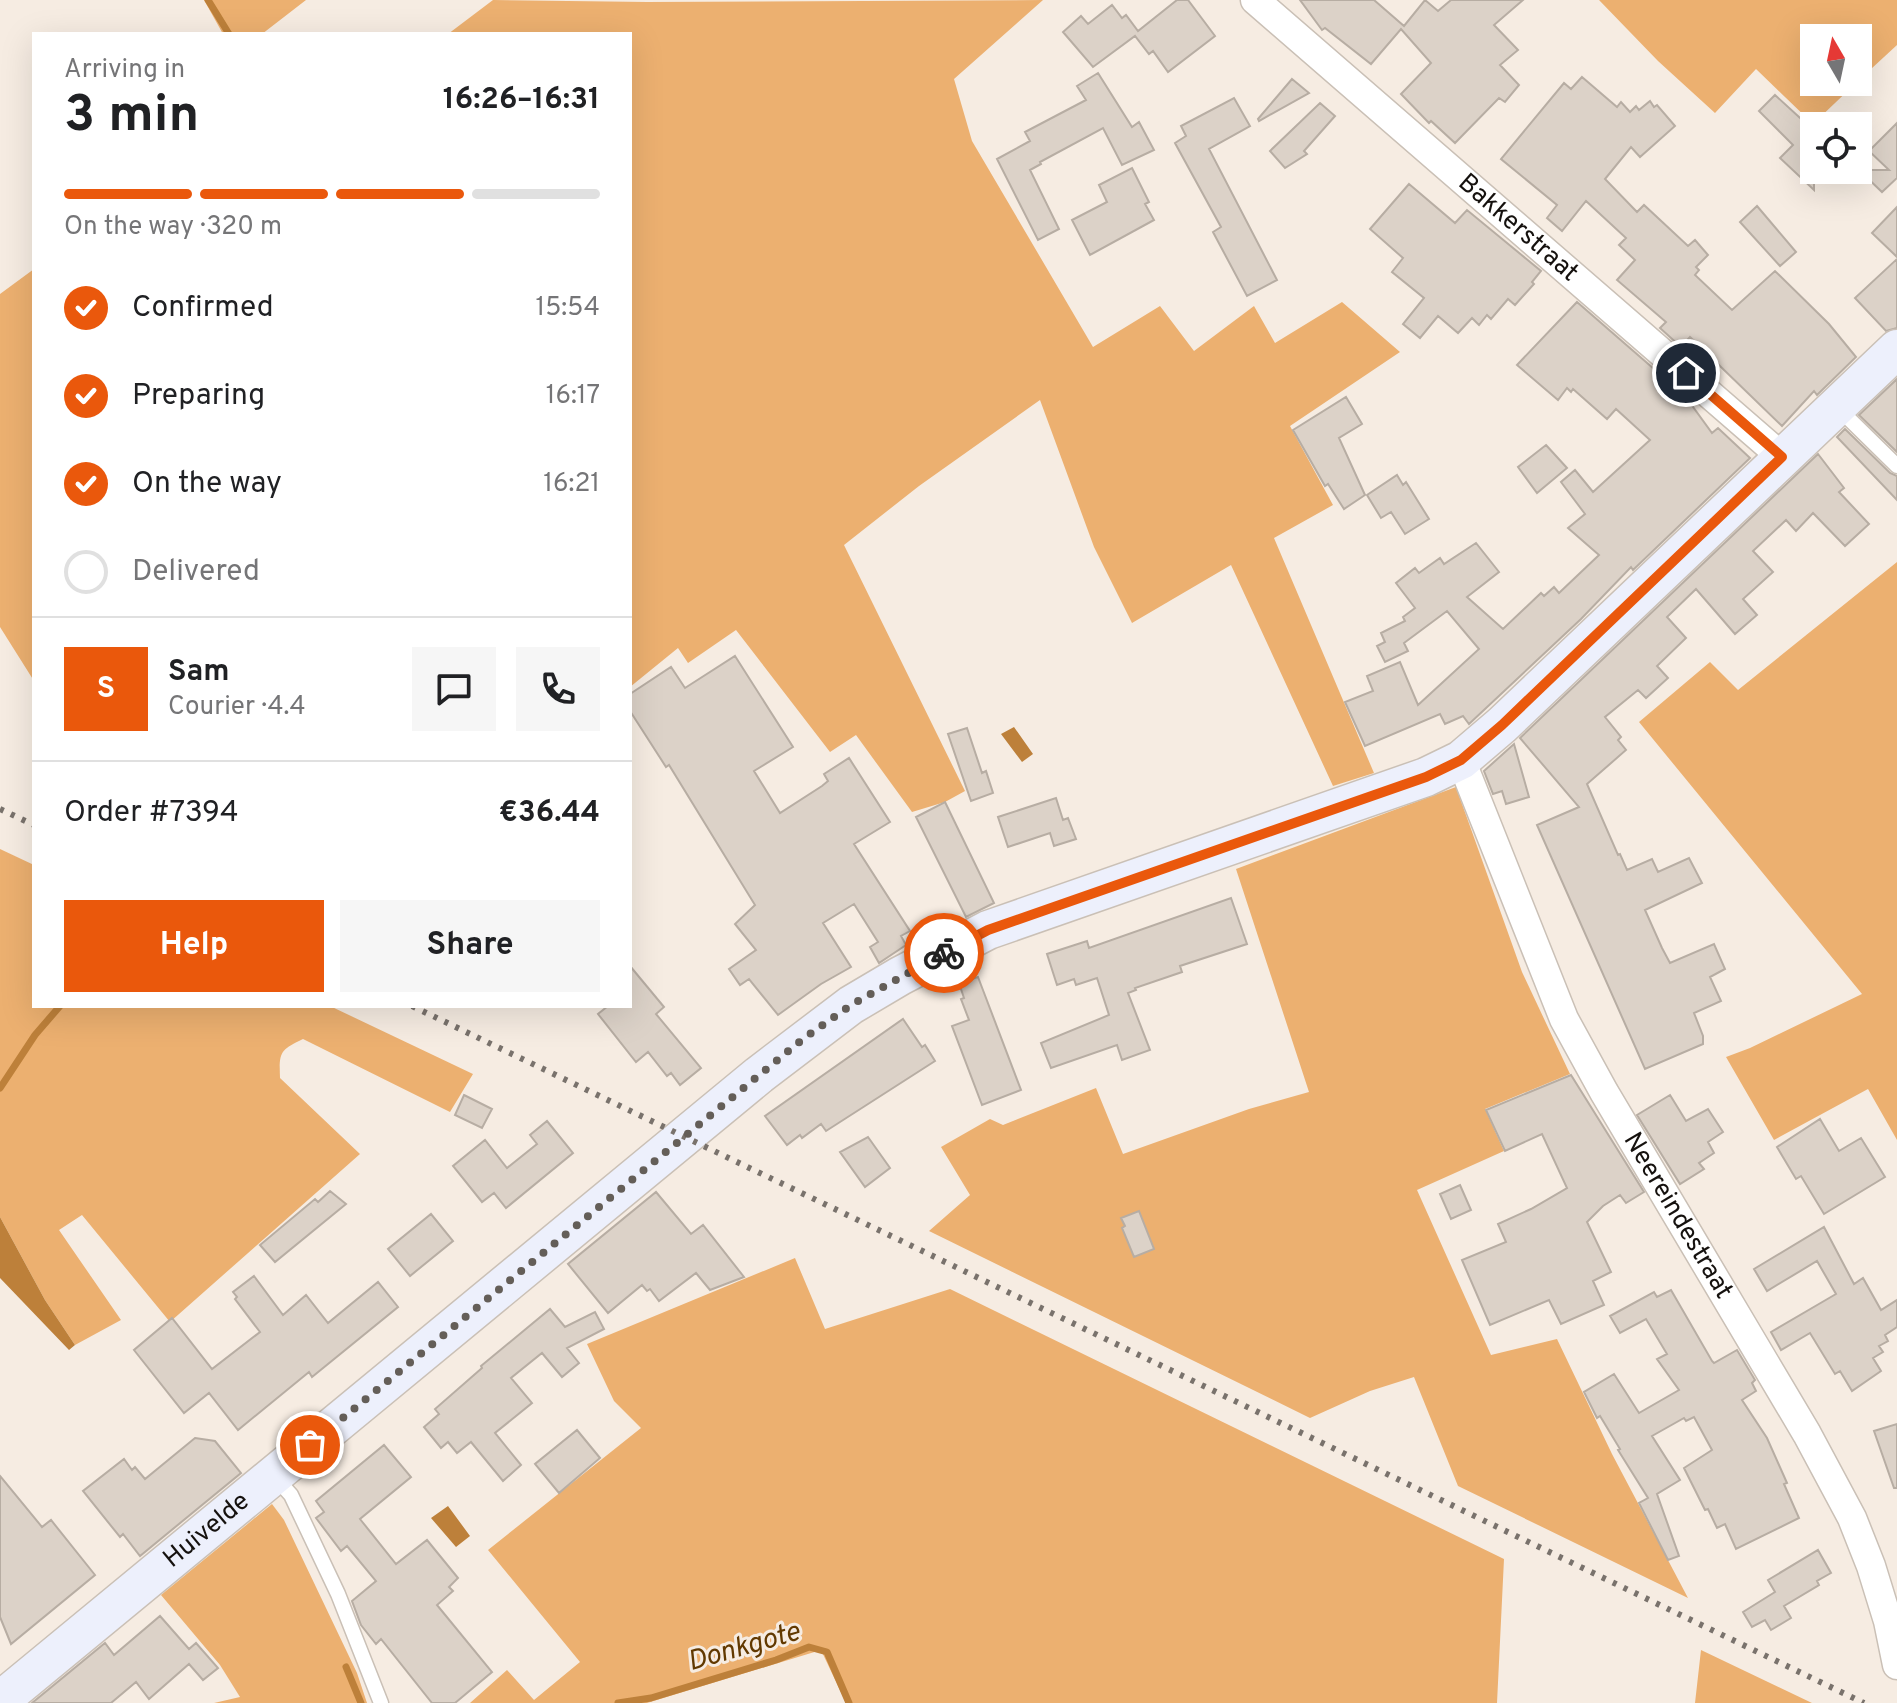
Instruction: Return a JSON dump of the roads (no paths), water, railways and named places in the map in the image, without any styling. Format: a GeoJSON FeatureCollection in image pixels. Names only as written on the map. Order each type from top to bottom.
{"type":"FeatureCollection","features":[{"type":"Feature","properties":{"kind":"street","name":"Bakkerstraat"},"geometry":{"type":"LineString","coordinates":[[1256,0],[1782,457]]}},
{"type":"Feature","properties":{"kind":"street","name":"Huivelde"},"geometry":{"type":"LineString","coordinates":[[0,1701],[759,1075],[851,1005],[988,930],[1426,777],[1461,760],[1502,725],[1897,349]]}},
{"type":"Feature","properties":{"kind":"street","name":"Neereindestraat"},"geometry":{"type":"LineString","coordinates":[[1461,760],[1564,1019],[1807,1434],[1852,1518],[1888,1621],[1897,1665]]}},
{"type":"Feature","properties":{"kind":"lane"},"geometry":{"type":"LineString","coordinates":[[1837,406],[1897,466]]}},
{"type":"Feature","properties":{"kind":"lane"},"geometry":{"type":"LineString","coordinates":[[273,1476],[291,1495],[338,1594],[381,1703]]}},
{"type":"Feature","properties":{"kind":"waterway","name":"Donkgote"},"geometry":{"type":"LineString","coordinates":[[208,0],[228,32]]}},
{"type":"Feature","properties":{"kind":"waterway","name":"Donkgote"},"geometry":{"type":"LineString","coordinates":[[0,1088],[35,1035],[58,1008]]}},
{"type":"Feature","properties":{"kind":"waterway","name":"Donkgote"},"geometry":{"type":"LineString","coordinates":[[618,1703],[651,1698],[809,1647],[827,1652],[849,1703]]}},
{"type":"Feature","properties":{"kind":"waterway","name":"Donkgote"},"geometry":{"type":"LineString","coordinates":[[346,1667],[361,1703]]}},
{"type":"Feature","properties":{"kind":"railway"},"geometry":{"type":"LineString","coordinates":[[0,809],[32,824]]}},
{"type":"Feature","properties":{"kind":"railway"},"geometry":{"type":"LineString","coordinates":[[416,1008],[1864,1703]]}}]}
